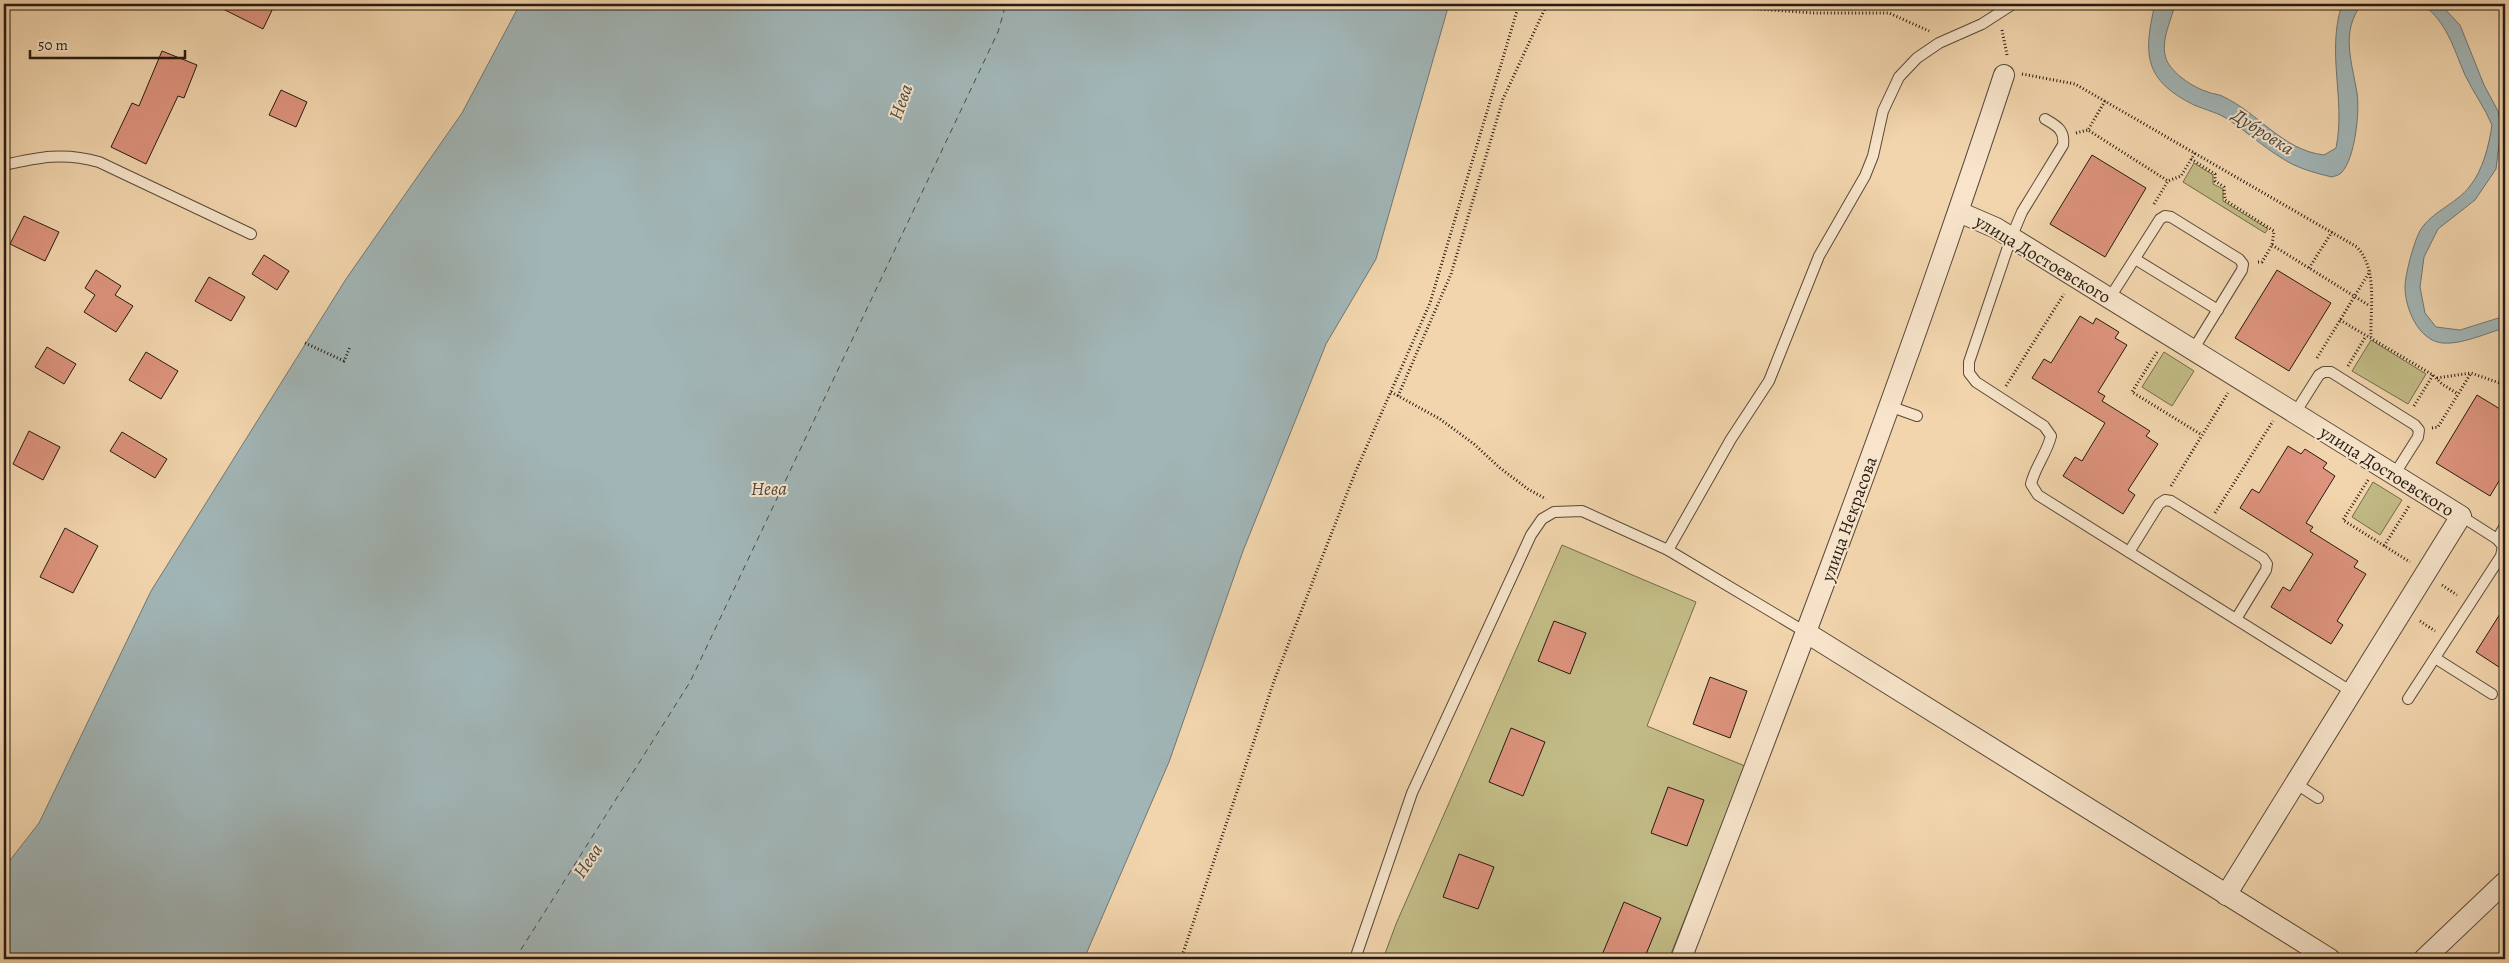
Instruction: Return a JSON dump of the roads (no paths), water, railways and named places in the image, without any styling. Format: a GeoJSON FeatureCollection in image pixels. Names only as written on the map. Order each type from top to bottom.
{"type":"FeatureCollection","features":[{"type":"Feature","properties":{"kind":"street","name":"улица Некрасова"},"geometry":{"type":"LineString","coordinates":[[1681,959],[1807,633],[2011,70]]}},
{"type":"Feature","properties":{"kind":"street","name":"улица Достоевского"},"geometry":{"type":"LineString","coordinates":[[1959,212],[1980,220],[2011,238],[2460,516],[2226,895]]}},
{"type":"Feature","properties":{"kind":"street"},"geometry":{"type":"LineString","coordinates":[[1807,633],[2330,959]]}},
{"type":"Feature","properties":{"kind":"street"},"geometry":{"type":"LineString","coordinates":[[2424,959],[2505,882]]}},
{"type":"Feature","properties":{"kind":"lane"},"geometry":{"type":"LineString","coordinates":[[1668,550],[1732,439],[1769,381],[1819,256],[1865,176],[1873,156],[1883,112],[1892,90],[1900,77],[1918,58],[1944,41],[1997,15],[2013,4]]}},
{"type":"Feature","properties":{"kind":"lane"},"geometry":{"type":"LineString","coordinates":[[2045,119],[2059,128],[2064,135],[2063,145],[2022,212],[2011,238],[1969,362],[1969,373],[1976,382],[2044,426],[2051,436],[2049,447],[2034,473],[2031,484],[2038,495],[2352,692]]}},
{"type":"Feature","properties":{"kind":"lane"},"geometry":{"type":"LineString","coordinates":[[4,165],[39,157],[76,156],[99,162],[251,234]]}},
{"type":"Feature","properties":{"kind":"lane"},"geometry":{"type":"LineString","coordinates":[[2110,299],[2160,219],[2165,216],[2171,217],[2240,259],[2243,264],[2242,270],[2193,350]]}},
{"type":"Feature","properties":{"kind":"lane"},"geometry":{"type":"LineString","coordinates":[[2135,259],[2218,310]]}},
{"type":"Feature","properties":{"kind":"lane"},"geometry":{"type":"LineString","coordinates":[[2289,410],[2319,375],[2324,372],[2331,372],[2406,419],[2420,430],[2418,436],[2386,470]]}},
{"type":"Feature","properties":{"kind":"lane"},"geometry":{"type":"LineString","coordinates":[[1890,406],[1917,416]]}},
{"type":"Feature","properties":{"kind":"lane"},"geometry":{"type":"LineString","coordinates":[[2129,552],[2159,504],[2165,500],[2171,501],[2263,558],[2267,564],[2266,570],[2236,619]]}},
{"type":"Feature","properties":{"kind":"lane"},"geometry":{"type":"LineString","coordinates":[[1355,959],[1412,793],[1531,535],[1542,519],[1554,512],[1582,511],[1668,550],[1807,633]]}},
{"type":"Feature","properties":{"kind":"lane"},"geometry":{"type":"LineString","coordinates":[[2408,699],[2501,556],[2503,546],[2497,538],[2460,516]]}},
{"type":"Feature","properties":{"kind":"lane"},"geometry":{"type":"LineString","coordinates":[[2497,538],[2505,526]]}},
{"type":"Feature","properties":{"kind":"lane"},"geometry":{"type":"LineString","coordinates":[[2435,658],[2492,694]]}},
{"type":"Feature","properties":{"kind":"lane"},"geometry":{"type":"LineString","coordinates":[[2295,783],[2318,798]]}},
{"type":"Feature","properties":{"kind":"water","name":"Нева"},"geometry":{"type":"Polygon","coordinates":[[[520,4],[1449,4],[1376,259],[1326,344],[1243,551],[1169,762],[1084,959],[4,959],[4,868],[39,823],[151,591],[346,279],[462,113],[520,4]]]}},
{"type":"Feature","properties":{"kind":"water","name":"Дубровка"},"geometry":{"type":"Polygon","coordinates":[[[2155,4],[2175,4],[2166,34],[2164,49],[2171,68],[2197,87],[2220,95],[2235,103],[2283,139],[2309,152],[2324,155],[2336,148],[2339,112],[2336,41],[2342,4],[2362,4],[2355,14],[2349,36],[2349,47],[2358,101],[2356,134],[2350,156],[2341,173],[2332,177],[2292,164],[2275,154],[2237,125],[2217,113],[2194,105],[2177,96],[2165,86],[2151,64],[2149,52],[2151,22],[2155,4]]]}},
{"type":"Feature","properties":{"kind":"water"},"geometry":{"type":"Polygon","coordinates":[[[2422,4],[2440,4],[2460,25],[2484,85],[2498,111],[2501,128],[2496,169],[2475,200],[2438,229],[2424,257],[2420,287],[2425,313],[2436,327],[2460,330],[2505,316],[2505,328],[2450,343],[2434,341],[2426,336],[2414,322],[2407,304],[2406,275],[2414,246],[2422,227],[2464,193],[2475,180],[2485,157],[2492,125],[2465,75],[2453,45],[2443,27],[2431,11],[2422,4]]]}}]}
